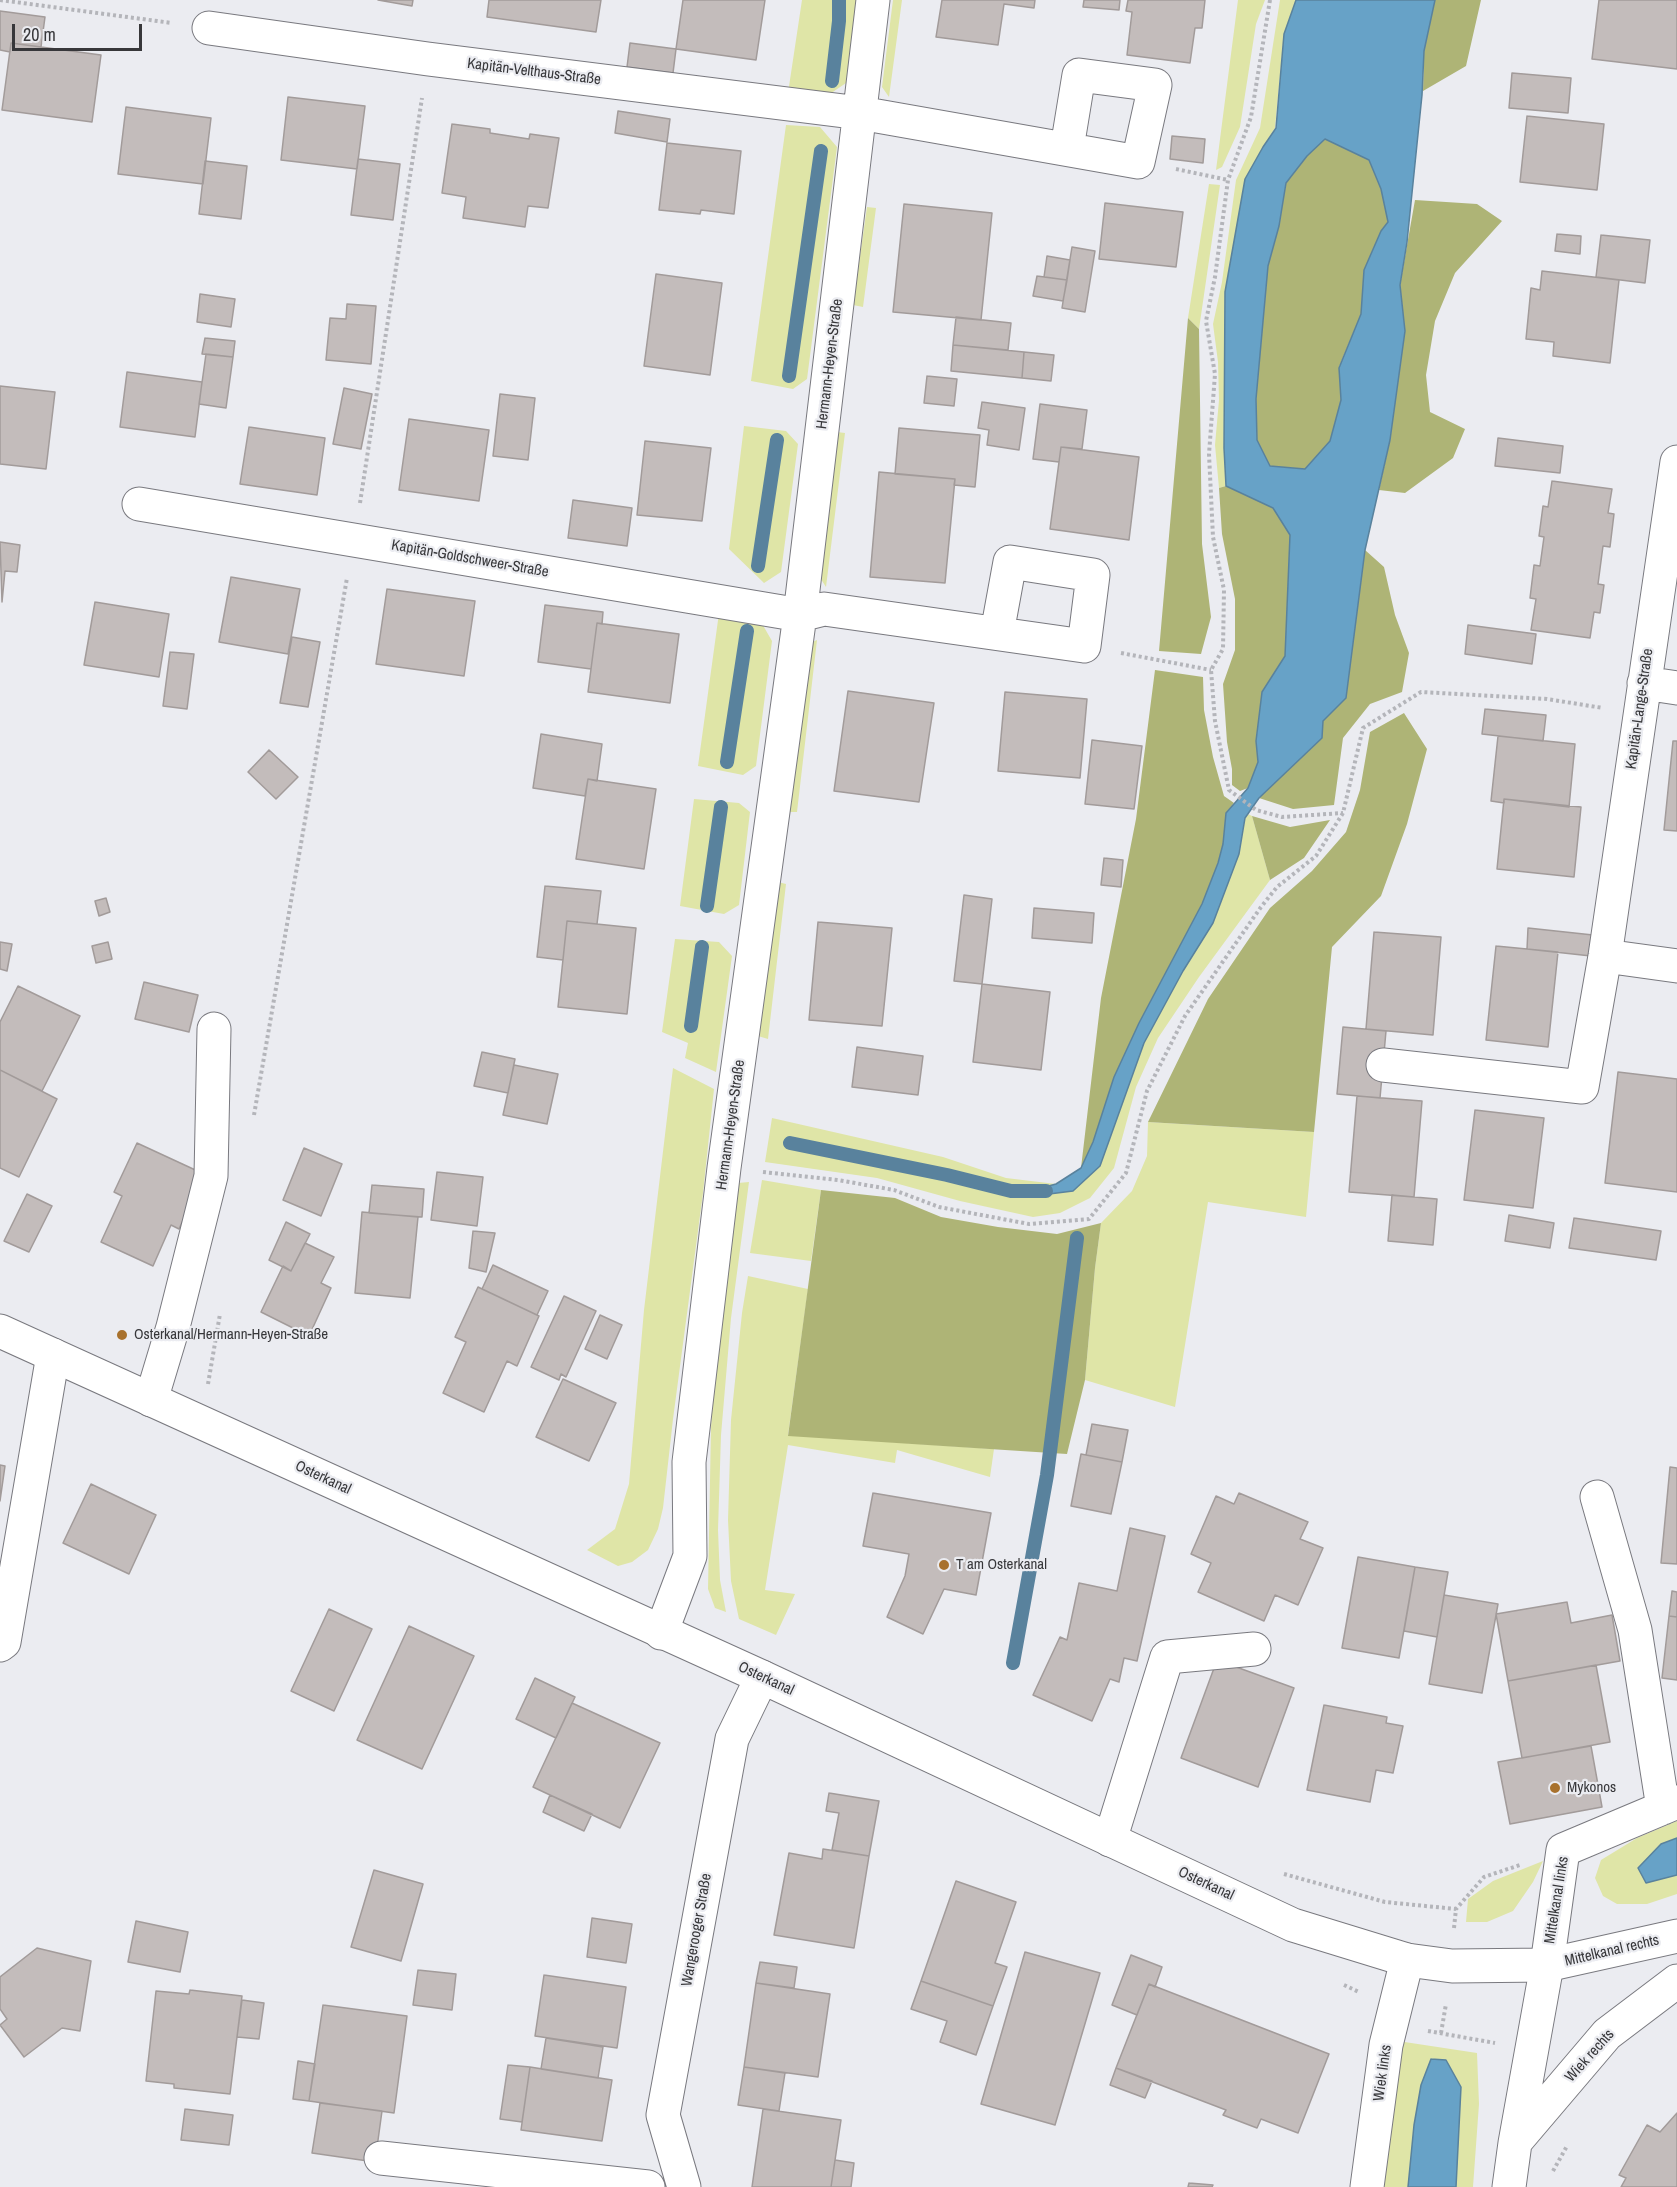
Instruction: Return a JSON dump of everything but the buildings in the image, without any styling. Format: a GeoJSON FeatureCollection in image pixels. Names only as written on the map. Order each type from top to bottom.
{"type":"FeatureCollection","features":[{"type":"Feature","properties":{"kind":"street","name":"Hermann-Heyen-Straße"},"geometry":{"type":"LineString","coordinates":[[661,1632],[690,1556],[689,1462],[724,1168],[800,615],[873,0]]}},
{"type":"Feature","properties":{"kind":"street","name":"Kapitän-Velthaus-Straße"},"geometry":{"type":"LineString","coordinates":[[209,28],[428,59],[860,113]]}},
{"type":"Feature","properties":{"kind":"street"},"geometry":{"type":"LineString","coordinates":[[860,113],[1138,162],[1155,85],[1079,75],[1067,148]]}},
{"type":"Feature","properties":{"kind":"street","name":"Kapitän-Lange-Straße"},"geometry":{"type":"LineString","coordinates":[[1383,1065],[1582,1087],[1605,956],[1677,462]]}},
{"type":"Feature","properties":{"kind":"street","name":"Kapitän-Goldschweer-Straße"},"geometry":{"type":"LineString","coordinates":[[139,504],[800,615]]}},
{"type":"Feature","properties":{"kind":"street"},"geometry":{"type":"LineString","coordinates":[[800,615],[824,609],[1084,646],[1093,575],[1010,562],[997,633]]}},
{"type":"Feature","properties":{"kind":"street"},"geometry":{"type":"LineString","coordinates":[[1642,698],[1677,688]]}},
{"type":"Feature","properties":{"kind":"street"},"geometry":{"type":"LineString","coordinates":[[1605,956],[1677,966]]}},
{"type":"Feature","properties":{"kind":"street"},"geometry":{"type":"LineString","coordinates":[[151,1400],[173,1327],[211,1176],[214,1029]]}},
{"type":"Feature","properties":{"kind":"street","name":"Osterkanal"},"geometry":{"type":"LineString","coordinates":[[0,1331],[762,1677],[1293,1925],[1407,1960],[1452,1966],[1547,1965]]}},
{"type":"Feature","properties":{"kind":"street"},"geometry":{"type":"LineString","coordinates":[[0,1645],[4,1642],[53,1355]]}},
{"type":"Feature","properties":{"kind":"street"},"geometry":{"type":"LineString","coordinates":[[1596,1497],[1635,1630],[1670,1805]]}},
{"type":"Feature","properties":{"kind":"street"},"geometry":{"type":"LineString","coordinates":[[1110,1840],[1167,1657],[1254,1648]]}},
{"type":"Feature","properties":{"kind":"street","name":"Wangerooger Straße"},"geometry":{"type":"LineString","coordinates":[[684,2187],[663,2115],[732,1739],[762,1677]]}},
{"type":"Feature","properties":{"kind":"street","name":"Mittelkanal links"},"geometry":{"type":"LineString","coordinates":[[1547,1965],[1563,1850],[1670,1805]]}},
{"type":"Feature","properties":{"kind":"street","name":"Mittelkanal rechts"},"geometry":{"type":"LineString","coordinates":[[1547,1965],[1677,1936]]}},
{"type":"Feature","properties":{"kind":"street","name":"Wiek links"},"geometry":{"type":"LineString","coordinates":[[1367,2187],[1386,2044],[1407,1960]]}},
{"type":"Feature","properties":{"kind":"street"},"geometry":{"type":"LineString","coordinates":[[1509,2187],[1547,1965]]}},
{"type":"Feature","properties":{"kind":"street","name":"Wiek rechts"},"geometry":{"type":"LineString","coordinates":[[1515,2142],[1607,2034],[1677,1981]]}},
{"type":"Feature","properties":{"kind":"street"},"geometry":{"type":"LineString","coordinates":[[381,2158],[648,2187]]}},
{"type":"Feature","properties":{"kind":"path"},"geometry":{"type":"LineString","coordinates":[[0,0],[209,28]]}},
{"type":"Feature","properties":{"kind":"path"},"geometry":{"type":"LineString","coordinates":[[1270,0],[1251,117],[1228,180],[1215,277],[1206,321],[1215,374],[1209,454],[1213,537],[1224,590],[1223,649],[1211,670],[1215,721],[1229,790],[1256,810],[1282,817],[1343,813]]}},
{"type":"Feature","properties":{"kind":"path"},"geometry":{"type":"LineString","coordinates":[[254,1117],[354,540],[428,59]]}},
{"type":"Feature","properties":{"kind":"path"},"geometry":{"type":"LineString","coordinates":[[1138,162],[1228,180]]}},
{"type":"Feature","properties":{"kind":"path"},"geometry":{"type":"LineString","coordinates":[[1084,646],[1211,670]]}},
{"type":"Feature","properties":{"kind":"path"},"geometry":{"type":"LineString","coordinates":[[724,1168],[838,1179],[894,1190],[939,1207],[1029,1224],[1089,1218],[1126,1173],[1147,1090],[1185,1016],[1261,907],[1277,887],[1316,856],[1343,813],[1363,728],[1421,692],[1547,699],[1642,698]]}},
{"type":"Feature","properties":{"kind":"path"},"geometry":{"type":"LineString","coordinates":[[201,1423],[221,1305]]}},
{"type":"Feature","properties":{"kind":"path"},"geometry":{"type":"LineString","coordinates":[[1452,1966],[1456,1909],[1484,1877],[1563,1850]]}},
{"type":"Feature","properties":{"kind":"green space"},"geometry":{"type":"Polygon","coordinates":[[[802,0],[857,0],[846,83],[824,98],[788,93],[802,0]]]}},
{"type":"Feature","properties":{"kind":"green space"},"geometry":{"type":"Polygon","coordinates":[[[893,0],[902,0],[889,97],[882,87],[893,0]]]}},
{"type":"Feature","properties":{"kind":"green space"},"geometry":{"type":"Polygon","coordinates":[[[1238,0],[1265,0],[1256,24],[1240,127],[1222,167],[1216,170],[1238,0]]]}},
{"type":"Feature","properties":{"kind":"green space"},"geometry":{"type":"Polygon","coordinates":[[[1280,0],[1296,0],[1284,34],[1275,128],[1245,179],[1225,292],[1224,448],[1226,486],[1219,488],[1215,445],[1219,400],[1218,362],[1213,324],[1222,282],[1236,180],[1260,128],[1280,0]]]}},
{"type":"Feature","properties":{"kind":"green space"},"geometry":{"type":"Polygon","coordinates":[[[1435,0],[1481,0],[1466,66],[1423,91],[1424,51],[1435,0]]]}},
{"type":"Feature","properties":{"kind":"green space"},"geometry":{"type":"Polygon","coordinates":[[[786,125],[820,127],[837,147],[807,379],[793,389],[751,381],[786,125]]]}},
{"type":"Feature","properties":{"kind":"green space"},"geometry":{"type":"Polygon","coordinates":[[[1325,138],[1369,160],[1381,189],[1388,222],[1381,231],[1364,270],[1361,314],[1339,367],[1341,400],[1330,441],[1305,469],[1270,466],[1257,440],[1256,399],[1268,266],[1279,226],[1286,183],[1307,156],[1325,138]]]}},
{"type":"Feature","properties":{"kind":"green space"},"geometry":{"type":"Polygon","coordinates":[[[1209,184],[1220,185],[1199,329],[1188,318],[1209,184]]]}},
{"type":"Feature","properties":{"kind":"green space"},"geometry":{"type":"Polygon","coordinates":[[[1415,200],[1477,204],[1502,221],[1455,273],[1435,321],[1426,375],[1430,412],[1465,429],[1453,458],[1405,493],[1379,490],[1390,440],[1405,331],[1400,285],[1415,200]]]}},
{"type":"Feature","properties":{"kind":"green space"},"geometry":{"type":"Polygon","coordinates":[[[867,207],[876,208],[863,307],[853,305],[867,207]]]}},
{"type":"Feature","properties":{"kind":"green space"},"geometry":{"type":"Polygon","coordinates":[[[1188,318],[1199,329],[1202,544],[1211,617],[1201,654],[1159,651],[1188,318]]]}},
{"type":"Feature","properties":{"kind":"green space"},"geometry":{"type":"Polygon","coordinates":[[[744,426],[786,431],[798,444],[781,572],[764,583],[729,549],[744,426]]]}},
{"type":"Feature","properties":{"kind":"green space"},"geometry":{"type":"Polygon","coordinates":[[[837,432],[845,433],[826,587],[817,573],[837,432]]]}},
{"type":"Feature","properties":{"kind":"green space"},"geometry":{"type":"Polygon","coordinates":[[[1226,486],[1273,508],[1290,535],[1285,657],[1262,692],[1256,741],[1258,762],[1248,788],[1240,791],[1232,785],[1223,684],[1235,650],[1235,599],[1222,534],[1219,488],[1226,486]]]}},
{"type":"Feature","properties":{"kind":"green space"},"geometry":{"type":"Polygon","coordinates":[[[1365,550],[1384,567],[1395,615],[1409,653],[1402,692],[1370,704],[1343,738],[1334,805],[1293,809],[1259,798],[1322,738],[1323,721],[1346,698],[1365,550]]]}},
{"type":"Feature","properties":{"kind":"green space"},"geometry":{"type":"Polygon","coordinates":[[[719,613],[757,615],[772,641],[756,766],[743,775],[698,766],[719,613]]]}},
{"type":"Feature","properties":{"kind":"green space"},"geometry":{"type":"Polygon","coordinates":[[[817,640],[797,812],[788,812],[808,644],[817,640]]]}},
{"type":"Feature","properties":{"kind":"green space"},"geometry":{"type":"Polygon","coordinates":[[[1155,670],[1203,677],[1204,710],[1213,757],[1224,796],[1234,803],[1226,813],[1223,844],[1218,863],[1202,904],[1139,1023],[1114,1077],[1093,1142],[1081,1168],[1101,998],[1136,819],[1155,670]]]}},
{"type":"Feature","properties":{"kind":"green space"},"geometry":{"type":"Polygon","coordinates":[[[1404,713],[1427,749],[1407,824],[1381,896],[1332,947],[1314,1132],[1148,1122],[1208,999],[1270,908],[1312,871],[1346,832],[1360,790],[1370,732],[1404,713]]]}},
{"type":"Feature","properties":{"kind":"green space"},"geometry":{"type":"Polygon","coordinates":[[[694,799],[739,803],[750,812],[739,905],[724,914],[680,906],[694,799]]]}},
{"type":"Feature","properties":{"kind":"green space"},"geometry":{"type":"Polygon","coordinates":[[[1248,814],[1252,816],[1270,880],[1199,977],[1158,1038],[1136,1087],[1114,1168],[1090,1198],[1060,1213],[1033,1217],[960,1201],[877,1178],[765,1162],[772,1118],[943,1157],[1006,1178],[1056,1184],[1081,1168],[1100,1166],[1144,1043],[1183,971],[1213,923],[1239,854],[1245,818],[1248,814]]]}},
{"type":"Feature","properties":{"kind":"green space"},"geometry":{"type":"Polygon","coordinates":[[[1252,816],[1290,827],[1330,820],[1304,858],[1270,880],[1252,816]]]}},
{"type":"Feature","properties":{"kind":"green space"},"geometry":{"type":"Polygon","coordinates":[[[778,882],[786,884],[768,1039],[758,1036],[778,882]]]}},
{"type":"Feature","properties":{"kind":"green space"},"geometry":{"type":"Polygon","coordinates":[[[675,939],[719,942],[732,956],[716,1072],[685,1058],[688,1043],[662,1032],[675,939]]]}},
{"type":"Feature","properties":{"kind":"green space"},"geometry":{"type":"Polygon","coordinates":[[[673,1068],[714,1089],[703,1193],[663,1508],[658,1529],[648,1550],[632,1562],[618,1566],[587,1550],[615,1529],[629,1484],[644,1310],[673,1068]]]}},
{"type":"Feature","properties":{"kind":"green space"},"geometry":{"type":"Polygon","coordinates":[[[1148,1122],[1314,1132],[1306,1217],[1208,1202],[1175,1407],[1085,1380],[1101,1223],[1132,1191],[1147,1156],[1148,1122]]]}},
{"type":"Feature","properties":{"kind":"green space"},"geometry":{"type":"Polygon","coordinates":[[[762,1180],[821,1190],[811,1261],[750,1253],[762,1180]]]}},
{"type":"Feature","properties":{"kind":"green space"},"geometry":{"type":"Polygon","coordinates":[[[749,1182],[731,1318],[721,1435],[718,1530],[720,1580],[726,1612],[715,1608],[708,1589],[711,1427],[715,1372],[738,1183],[749,1182]]]}},
{"type":"Feature","properties":{"kind":"green space"},"geometry":{"type":"Polygon","coordinates":[[[821,1190],[895,1198],[941,1217],[1057,1234],[1101,1223],[1085,1380],[1067,1454],[788,1436],[821,1190]]]}},
{"type":"Feature","properties":{"kind":"green space"},"geometry":{"type":"Polygon","coordinates":[[[748,1276],[808,1289],[788,1435],[994,1449],[990,1477],[897,1450],[895,1463],[788,1445],[765,1590],[795,1594],[776,1635],[739,1619],[731,1581],[728,1520],[731,1420],[748,1276]]]}},
{"type":"Feature","properties":{"kind":"green space"},"geometry":{"type":"Polygon","coordinates":[[[1677,1821],[1677,1894],[1647,1904],[1617,1904],[1603,1896],[1595,1878],[1601,1860],[1637,1838],[1677,1821]]]}},
{"type":"Feature","properties":{"kind":"green space"},"geometry":{"type":"Polygon","coordinates":[[[1543,1861],[1533,1882],[1513,1911],[1487,1922],[1466,1922],[1468,1899],[1493,1881],[1543,1861]]]}},
{"type":"Feature","properties":{"kind":"green space"},"geometry":{"type":"Polygon","coordinates":[[[1398,2041],[1477,2053],[1479,2104],[1473,2187],[1375,2187],[1398,2041]]]}},
{"type":"Feature","properties":{"kind":"water"},"geometry":{"type":"Polygon","coordinates":[[[1296,0],[1435,0],[1424,51],[1422,95],[1407,242],[1400,285],[1405,331],[1390,440],[1365,550],[1346,698],[1323,721],[1322,738],[1259,798],[1245,818],[1239,854],[1213,923],[1183,971],[1144,1043],[1100,1166],[1073,1191],[1041,1195],[1030,1191],[1056,1184],[1081,1168],[1093,1142],[1114,1077],[1139,1023],[1202,904],[1218,863],[1223,844],[1226,813],[1248,788],[1258,762],[1256,741],[1262,692],[1285,656],[1290,535],[1273,508],[1226,486],[1224,448],[1225,292],[1245,179],[1276,128],[1284,34],[1296,0]],[[1325,139],[1307,156],[1286,183],[1279,226],[1268,266],[1256,399],[1257,440],[1270,466],[1305,469],[1330,441],[1341,400],[1339,368],[1361,314],[1364,270],[1381,231],[1388,222],[1381,189],[1369,160],[1325,139]]]}},
{"type":"Feature","properties":{"kind":"water"},"geometry":{"type":"Polygon","coordinates":[[[1677,1838],[1677,1875],[1646,1883],[1638,1868],[1661,1844],[1677,1838]]]}},
{"type":"Feature","properties":{"kind":"water"},"geometry":{"type":"Polygon","coordinates":[[[1431,2059],[1446,2060],[1461,2087],[1456,2187],[1408,2187],[1414,2125],[1421,2085],[1431,2059]]]}},
{"type":"Feature","properties":{"kind":"waterway"},"geometry":{"type":"LineString","coordinates":[[832,81],[839,21],[839,0]]}},
{"type":"Feature","properties":{"kind":"waterway"},"geometry":{"type":"LineString","coordinates":[[789,376],[821,151]]}},
{"type":"Feature","properties":{"kind":"waterway"},"geometry":{"type":"LineString","coordinates":[[758,566],[777,440]]}},
{"type":"Feature","properties":{"kind":"waterway"},"geometry":{"type":"LineString","coordinates":[[727,762],[747,631]]}},
{"type":"Feature","properties":{"kind":"waterway"},"geometry":{"type":"LineString","coordinates":[[707,906],[721,807]]}},
{"type":"Feature","properties":{"kind":"waterway"},"geometry":{"type":"LineString","coordinates":[[691,1026],[702,947]]}},
{"type":"Feature","properties":{"kind":"waterway"},"geometry":{"type":"LineString","coordinates":[[790,1143],[947,1175],[1011,1191],[1046,1191]]}},
{"type":"Feature","properties":{"kind":"waterway"},"geometry":{"type":"LineString","coordinates":[[1013,1663],[1047,1475],[1077,1238]]}},
{"type":"Feature","properties":{"kind":"place","name":"Osterkanal/Hermann-Heyen-Straße"},"geometry":{"type":"Point","coordinates":[122,1335]}},
{"type":"Feature","properties":{"kind":"place","name":"T am Osterkanal"},"geometry":{"type":"Point","coordinates":[944,1565]}},
{"type":"Feature","properties":{"kind":"place","name":"Mykonos"},"geometry":{"type":"Point","coordinates":[1555,1788]}}]}
